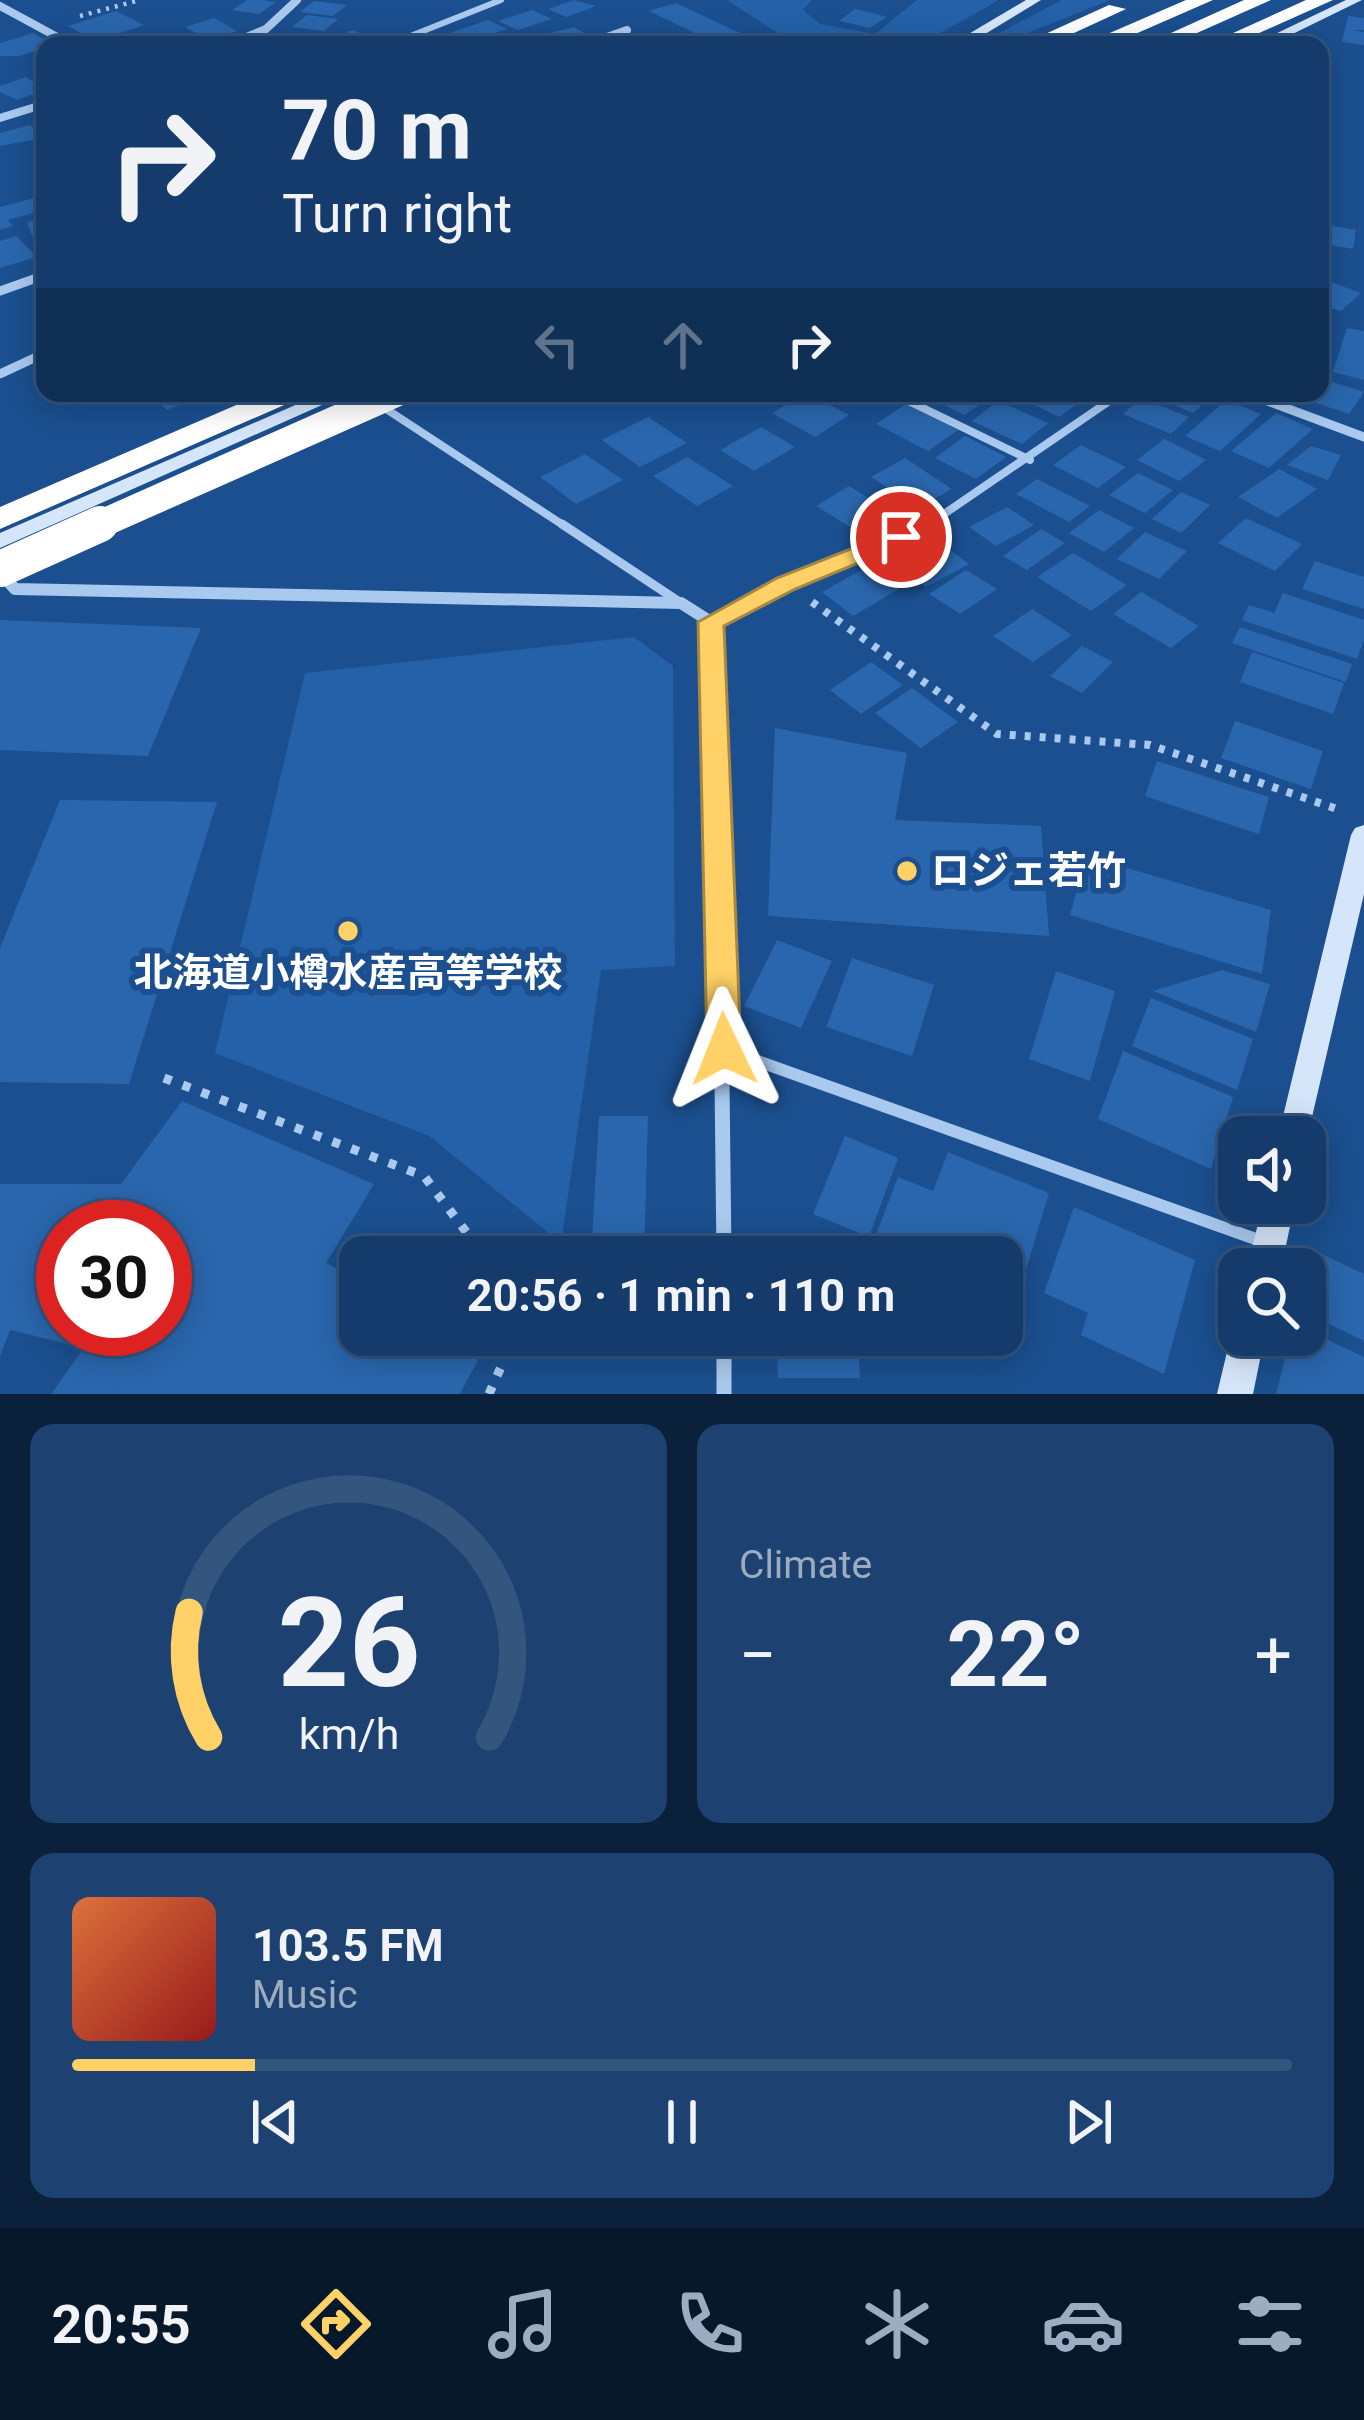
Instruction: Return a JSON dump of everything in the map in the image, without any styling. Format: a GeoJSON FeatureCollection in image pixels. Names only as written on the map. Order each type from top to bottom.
{"type":"FeatureCollection","features":[{"type":"Feature","properties":{"kind":"highway"},"geometry":{"type":"LineString","coordinates":[[1052,36],[1138,0]]}},
{"type":"Feature","properties":{"kind":"highway"},"geometry":{"type":"LineString","coordinates":[[1114,36],[1203,0]]}},
{"type":"Feature","properties":{"kind":"highway"},"geometry":{"type":"LineString","coordinates":[[1173,36],[1261,0]]}},
{"type":"Feature","properties":{"kind":"highway"},"geometry":{"type":"LineString","coordinates":[[1237,36],[1323,0]]}},
{"type":"Feature","properties":{"kind":"highway"},"geometry":{"type":"LineString","coordinates":[[154,452],[255,402]]}},
{"type":"Feature","properties":{"kind":"highway"},"geometry":{"type":"LineString","coordinates":[[0,519],[268,402]]}},
{"type":"Feature","properties":{"kind":"highway"},"geometry":{"type":"LineString","coordinates":[[0,571],[376,402]]}},
{"type":"Feature","properties":{"kind":"street"},"geometry":{"type":"LineString","coordinates":[[256,36],[284,19],[297,0]]}},
{"type":"Feature","properties":{"kind":"street"},"geometry":{"type":"LineString","coordinates":[[973,36],[1035,0]]}},
{"type":"Feature","properties":{"kind":"street"},"geometry":{"type":"LineString","coordinates":[[1278,36],[1356,0]]}},
{"type":"Feature","properties":{"kind":"street"},"geometry":{"type":"LineString","coordinates":[[0,6],[54,36]]}},
{"type":"Feature","properties":{"kind":"street"},"geometry":{"type":"LineString","coordinates":[[610,36],[627,30]]}},
{"type":"Feature","properties":{"kind":"street"},"geometry":{"type":"LineString","coordinates":[[3,114],[36,106]]}},
{"type":"Feature","properties":{"kind":"street"},"geometry":{"type":"LineString","coordinates":[[0,291],[36,278]]}},
{"type":"Feature","properties":{"kind":"street"},"geometry":{"type":"LineString","coordinates":[[0,374],[36,357]]}},
{"type":"Feature","properties":{"kind":"street"},"geometry":{"type":"LineString","coordinates":[[0,541],[318,402]]}},
{"type":"Feature","properties":{"kind":"street"},"geometry":{"type":"LineString","coordinates":[[1271,402],[1364,436]]}},
{"type":"Feature","properties":{"kind":"street"},"geometry":{"type":"LineString","coordinates":[[0,571],[15,590],[681,603],[711,622],[724,1049],[724,1236]]}},
{"type":"Feature","properties":{"kind":"street"},"geometry":{"type":"LineString","coordinates":[[1299,1116],[1364,835]]}},
{"type":"Feature","properties":{"kind":"street"},"geometry":{"type":"LineString","coordinates":[[724,1356],[724,1394]]}},
{"type":"Feature","properties":{"kind":"street"},"geometry":{"type":"LineString","coordinates":[[1235,1394],[1243,1356]]}},
{"type":"Feature","properties":{"kind":"lane"},"geometry":{"type":"LineString","coordinates":[[411,36],[501,0]]}},
{"type":"Feature","properties":{"kind":"lane"},"geometry":{"type":"LineString","coordinates":[[375,402],[681,603]]}},
{"type":"Feature","properties":{"kind":"lane"},"geometry":{"type":"LineString","coordinates":[[911,402],[1030,460]]}},
{"type":"Feature","properties":{"kind":"lane"},"geometry":{"type":"LineString","coordinates":[[711,622],[786,584],[939,522],[1109,402]]}},
{"type":"Feature","properties":{"kind":"lane"},"geometry":{"type":"LineString","coordinates":[[724,1049],[1246,1248]]}},
{"type":"Feature","properties":{"kind":"path"},"geometry":{"type":"LineString","coordinates":[[38,28],[140,0]]}},
{"type":"Feature","properties":{"kind":"path"},"geometry":{"type":"LineString","coordinates":[[786,584],[997,734],[1150,745],[1364,818]]}},
{"type":"Feature","properties":{"kind":"path"},"geometry":{"type":"LineString","coordinates":[[164,1078],[424,1175],[469,1236]]}},
{"type":"Feature","properties":{"kind":"path"},"geometry":{"type":"LineString","coordinates":[[489,1394],[506,1356]]}},
{"type":"Feature","properties":{"kind":"shaded area"},"geometry":{"type":"Polygon","coordinates":[[[727,0],[812,0],[803,10],[820,24],[875,34],[917,0],[999,0],[935,36],[782,36],[727,0]]]}},
{"type":"Feature","properties":{"kind":"shaded area"},"geometry":{"type":"Polygon","coordinates":[[[1062,0],[1110,0],[1020,36],[993,36],[1062,0]]]}},
{"type":"Feature","properties":{"kind":"shaded area"},"geometry":{"type":"Polygon","coordinates":[[[634,637],[673,666],[675,966],[601,970],[562,1236],[552,1236],[429,1136],[215,1053],[305,673],[634,637]]]}},
{"type":"Feature","properties":{"kind":"building"},"geometry":{"type":"Polygon","coordinates":[[[247,0],[276,2],[259,14],[232,10],[247,0]]]}},
{"type":"Feature","properties":{"kind":"building"},"geometry":{"type":"Polygon","coordinates":[[[574,0],[596,6],[566,17],[548,9],[574,0]]]}},
{"type":"Feature","properties":{"kind":"building"},"geometry":{"type":"Polygon","coordinates":[[[314,1],[347,5],[333,16],[300,12],[314,1]]]}},
{"type":"Feature","properties":{"kind":"building"},"geometry":{"type":"Polygon","coordinates":[[[676,3],[746,36],[701,36],[649,11],[676,3]]]}},
{"type":"Feature","properties":{"kind":"building"},"geometry":{"type":"Polygon","coordinates":[[[855,9],[887,17],[870,28],[839,21],[855,9]]]}},
{"type":"Feature","properties":{"kind":"building"},"geometry":{"type":"Polygon","coordinates":[[[532,10],[552,19],[518,30],[498,21],[532,10]]]}},
{"type":"Feature","properties":{"kind":"building"},"geometry":{"type":"Polygon","coordinates":[[[116,11],[144,25],[111,36],[87,36],[68,26],[116,11]]]}},
{"type":"Feature","properties":{"kind":"building"},"geometry":{"type":"Polygon","coordinates":[[[307,15],[338,19],[324,31],[292,27],[307,15]]]}},
{"type":"Feature","properties":{"kind":"building"},"geometry":{"type":"Polygon","coordinates":[[[1348,16],[1364,18],[1364,30],[1352,30],[1364,32],[1364,45],[1342,42],[1348,16]]]}},
{"type":"Feature","properties":{"kind":"building"},"geometry":{"type":"Polygon","coordinates":[[[214,18],[237,31],[201,36],[185,27],[214,18]]]}},
{"type":"Feature","properties":{"kind":"building"},"geometry":{"type":"Polygon","coordinates":[[[488,20],[507,29],[486,36],[447,34],[488,20]]]}},
{"type":"Feature","properties":{"kind":"building"},"geometry":{"type":"Polygon","coordinates":[[[574,27],[589,36],[539,36],[574,27]]]}},
{"type":"Feature","properties":{"kind":"building"},"geometry":{"type":"Polygon","coordinates":[[[353,30],[367,36],[337,36],[353,30]]]}},
{"type":"Feature","properties":{"kind":"building"},"geometry":{"type":"Polygon","coordinates":[[[33,33],[38,36],[36,51],[19,56],[0,56],[0,43],[33,33]]]}},
{"type":"Feature","properties":{"kind":"building"},"geometry":{"type":"Polygon","coordinates":[[[26,77],[36,84],[36,93],[17,100],[0,92],[0,86],[26,77]]]}},
{"type":"Feature","properties":{"kind":"building"},"geometry":{"type":"Polygon","coordinates":[[[30,125],[36,139],[0,146],[0,133],[30,125]]]}},
{"type":"Feature","properties":{"kind":"building"},"geometry":{"type":"Polygon","coordinates":[[[36,197],[36,212],[8,220],[13,226],[0,230],[0,207],[36,197]]]}},
{"type":"Feature","properties":{"kind":"building"},"geometry":{"type":"Polygon","coordinates":[[[36,220],[36,247],[27,222],[36,220]]]}},
{"type":"Feature","properties":{"kind":"building"},"geometry":{"type":"Polygon","coordinates":[[[1329,225],[1356,230],[1353,249],[1329,245],[1329,225]]]}},
{"type":"Feature","properties":{"kind":"building"},"geometry":{"type":"Polygon","coordinates":[[[16,236],[36,257],[0,268],[0,241],[16,236]]]}},
{"type":"Feature","properties":{"kind":"building"},"geometry":{"type":"Polygon","coordinates":[[[1329,281],[1361,293],[1341,311],[1329,307],[1329,281]]]}},
{"type":"Feature","properties":{"kind":"building"},"geometry":{"type":"Polygon","coordinates":[[[1347,328],[1364,331],[1364,380],[1333,372],[1347,328]]]}},
{"type":"Feature","properties":{"kind":"building"},"geometry":{"type":"Polygon","coordinates":[[[1329,381],[1364,392],[1349,414],[1313,402],[1329,402],[1329,381]]]}},
{"type":"Feature","properties":{"kind":"building"},"geometry":{"type":"Polygon","coordinates":[[[158,402],[186,402],[167,410],[158,402]]]}},
{"type":"Feature","properties":{"kind":"building"},"geometry":{"type":"Polygon","coordinates":[[[791,402],[824,402],[849,415],[815,437],[772,413],[791,402]]]}},
{"type":"Feature","properties":{"kind":"building"},"geometry":{"type":"Polygon","coordinates":[[[939,402],[983,402],[964,415],[939,402]]]}},
{"type":"Feature","properties":{"kind":"building"},"geometry":{"type":"Polygon","coordinates":[[[1000,402],[1048,423],[1022,444],[972,421],[1000,402]]]}},
{"type":"Feature","properties":{"kind":"building"},"geometry":{"type":"Polygon","coordinates":[[[1028,402],[1080,402],[1059,417],[1028,402]]]}},
{"type":"Feature","properties":{"kind":"building"},"geometry":{"type":"Polygon","coordinates":[[[1136,402],[1151,402],[1189,417],[1171,434],[1123,414],[1136,402]]]}},
{"type":"Feature","properties":{"kind":"building"},"geometry":{"type":"Polygon","coordinates":[[[1167,402],[1205,402],[1193,413],[1167,402]]]}},
{"type":"Feature","properties":{"kind":"building"},"geometry":{"type":"Polygon","coordinates":[[[1224,402],[1261,414],[1220,451],[1185,436],[1224,402]]]}},
{"type":"Feature","properties":{"kind":"building"},"geometry":{"type":"Polygon","coordinates":[[[906,404],[958,430],[928,451],[876,424],[906,404]]]}},
{"type":"Feature","properties":{"kind":"building"},"geometry":{"type":"Polygon","coordinates":[[[1276,413],[1313,429],[1269,468],[1231,451],[1276,413]]]}},
{"type":"Feature","properties":{"kind":"building"},"geometry":{"type":"Polygon","coordinates":[[[648,417],[687,443],[640,467],[602,440],[648,417]]]}},
{"type":"Feature","properties":{"kind":"building"},"geometry":{"type":"Polygon","coordinates":[[[761,427],[795,447],[754,471],[720,450],[761,427]]]}},
{"type":"Feature","properties":{"kind":"building"},"geometry":{"type":"Polygon","coordinates":[[[965,436],[1006,457],[976,479],[935,458],[965,436]]]}},
{"type":"Feature","properties":{"kind":"building"},"geometry":{"type":"Polygon","coordinates":[[[1164,439],[1206,460],[1179,481],[1137,460],[1164,439]]]}},
{"type":"Feature","properties":{"kind":"building"},"geometry":{"type":"Polygon","coordinates":[[[1081,445],[1126,467],[1098,488],[1053,465],[1081,445]]]}},
{"type":"Feature","properties":{"kind":"building"},"geometry":{"type":"Polygon","coordinates":[[[1311,446],[1341,455],[1328,480],[1287,465],[1311,446]]]}},
{"type":"Feature","properties":{"kind":"building"},"geometry":{"type":"Polygon","coordinates":[[[585,454],[623,480],[576,504],[540,477],[585,454]]]}},
{"type":"Feature","properties":{"kind":"building"},"geometry":{"type":"Polygon","coordinates":[[[687,457],[733,486],[697,506],[653,476],[687,457]]]}},
{"type":"Feature","properties":{"kind":"building"},"geometry":{"type":"Polygon","coordinates":[[[905,458],[952,489],[918,508],[871,477],[905,458]]]}},
{"type":"Feature","properties":{"kind":"building"},"geometry":{"type":"Polygon","coordinates":[[[1279,469],[1317,489],[1277,518],[1238,497],[1279,469]]]}},
{"type":"Feature","properties":{"kind":"building"},"geometry":{"type":"Polygon","coordinates":[[[1138,473],[1173,490],[1145,513],[1109,495],[1138,473]]]}},
{"type":"Feature","properties":{"kind":"building"},"geometry":{"type":"Polygon","coordinates":[[[1037,479],[1090,506],[1069,522],[1016,494],[1037,479]]]}},
{"type":"Feature","properties":{"kind":"building"},"geometry":{"type":"Polygon","coordinates":[[[849,486],[899,517],[866,537],[816,506],[849,486]]]}},
{"type":"Feature","properties":{"kind":"building"},"geometry":{"type":"Polygon","coordinates":[[[1181,492],[1210,505],[1181,533],[1152,519],[1181,492]]]}},
{"type":"Feature","properties":{"kind":"building"},"geometry":{"type":"Polygon","coordinates":[[[1007,507],[1034,525],[996,546],[969,527],[1007,507]]]}},
{"type":"Feature","properties":{"kind":"building"},"geometry":{"type":"Polygon","coordinates":[[[1099,510],[1134,528],[1104,552],[1069,533],[1099,510]]]}},
{"type":"Feature","properties":{"kind":"building"},"geometry":{"type":"Polygon","coordinates":[[[1246,518],[1302,544],[1275,571],[1218,543],[1246,518]]]}},
{"type":"Feature","properties":{"kind":"building"},"geometry":{"type":"Polygon","coordinates":[[[1041,529],[1065,543],[1027,570],[1003,556],[1041,529]]]}},
{"type":"Feature","properties":{"kind":"building"},"geometry":{"type":"Polygon","coordinates":[[[1145,532],[1187,551],[1159,579],[1117,559],[1145,532]]]}},
{"type":"Feature","properties":{"kind":"building"},"geometry":{"type":"Polygon","coordinates":[[[940,542],[969,564],[926,587],[896,565],[940,542]]]}},
{"type":"Feature","properties":{"kind":"building"},"geometry":{"type":"Polygon","coordinates":[[[1073,553],[1127,585],[1091,611],[1037,577],[1073,553]]]}},
{"type":"Feature","properties":{"kind":"building"},"geometry":{"type":"Polygon","coordinates":[[[1315,561],[1364,577],[1364,609],[1302,589],[1315,561]]]}},
{"type":"Feature","properties":{"kind":"building"},"geometry":{"type":"Polygon","coordinates":[[[868,566],[899,589],[853,616],[822,592],[868,566]]]}},
{"type":"Feature","properties":{"kind":"building"},"geometry":{"type":"Polygon","coordinates":[[[966,570],[997,589],[960,614],[929,594],[966,570]]]}},
{"type":"Feature","properties":{"kind":"building"},"geometry":{"type":"Polygon","coordinates":[[[1141,592],[1199,626],[1171,648],[1113,614],[1141,592]]]}},
{"type":"Feature","properties":{"kind":"building"},"geometry":{"type":"Polygon","coordinates":[[[1283,593],[1364,620],[1357,659],[1242,620],[1249,605],[1274,613],[1283,593]]]}},
{"type":"Feature","properties":{"kind":"building"},"geometry":{"type":"Polygon","coordinates":[[[1032,609],[1072,635],[1033,662],[993,636],[1032,609]]]}},
{"type":"Feature","properties":{"kind":"building"},"geometry":{"type":"Polygon","coordinates":[[[0,620],[201,628],[148,756],[0,750],[0,620]]]}},
{"type":"Feature","properties":{"kind":"building"},"geometry":{"type":"Polygon","coordinates":[[[1240,627],[1352,664],[1346,682],[1232,643],[1240,627]]]}},
{"type":"Feature","properties":{"kind":"building"},"geometry":{"type":"Polygon","coordinates":[[[1082,646],[1113,662],[1082,693],[1050,676],[1082,646]]]}},
{"type":"Feature","properties":{"kind":"building"},"geometry":{"type":"Polygon","coordinates":[[[1252,652],[1344,683],[1333,714],[1240,682],[1252,652]]]}},
{"type":"Feature","properties":{"kind":"building"},"geometry":{"type":"Polygon","coordinates":[[[871,662],[903,685],[861,714],[830,690],[871,662]]]}},
{"type":"Feature","properties":{"kind":"building"},"geometry":{"type":"Polygon","coordinates":[[[912,688],[958,722],[921,748],[875,713],[912,688]]]}},
{"type":"Feature","properties":{"kind":"building"},"geometry":{"type":"Polygon","coordinates":[[[1235,721],[1323,751],[1311,789],[1221,758],[1235,721]]]}},
{"type":"Feature","properties":{"kind":"building","name":"ロジェ若竹"},"geometry":{"type":"Polygon","coordinates":[[[775,728],[907,753],[895,820],[1041,826],[1049,936],[768,916],[775,728]]]}},
{"type":"Feature","properties":{"kind":"building"},"geometry":{"type":"Polygon","coordinates":[[[1157,761],[1269,797],[1259,834],[1145,796],[1157,761]]]}},
{"type":"Feature","properties":{"kind":"building"},"geometry":{"type":"Polygon","coordinates":[[[60,800],[217,802],[129,1084],[0,1082],[0,948],[60,800]]]}},
{"type":"Feature","properties":{"kind":"building"},"geometry":{"type":"Polygon","coordinates":[[[1086,856],[1271,910],[1262,974],[1070,915],[1086,856]]]}},
{"type":"Feature","properties":{"kind":"building"},"geometry":{"type":"Polygon","coordinates":[[[777,940],[832,961],[801,1028],[744,1006],[777,940]]]}},
{"type":"Feature","properties":{"kind":"building"},"geometry":{"type":"Polygon","coordinates":[[[852,958],[934,985],[912,1056],[826,1027],[852,958]]]}},
{"type":"Feature","properties":{"kind":"building"},"geometry":{"type":"Polygon","coordinates":[[[1222,970],[1270,984],[1256,1032],[1153,991],[1222,970]]]}},
{"type":"Feature","properties":{"kind":"building"},"geometry":{"type":"Polygon","coordinates":[[[1056,971],[1115,991],[1090,1081],[1029,1059],[1056,971]]]}},
{"type":"Feature","properties":{"kind":"building"},"geometry":{"type":"Polygon","coordinates":[[[1151,998],[1253,1039],[1237,1090],[1132,1046],[1151,998]]]}},
{"type":"Feature","properties":{"kind":"building"},"geometry":{"type":"Polygon","coordinates":[[[1123,1051],[1233,1097],[1227,1116],[1218,1116],[1218,1146],[1211,1169],[1098,1119],[1123,1051]]]}},
{"type":"Feature","properties":{"kind":"building"},"geometry":{"type":"Polygon","coordinates":[[[182,1101],[374,1184],[326,1263],[339,1269],[339,1356],[480,1356],[460,1394],[51,1394],[78,1356],[192,1356],[192,1200],[36,1200],[36,1336],[10,1330],[0,1357],[0,1184],[121,1184],[182,1101]]]}},
{"type":"Feature","properties":{"kind":"building"},"geometry":{"type":"Polygon","coordinates":[[[599,1116],[648,1116],[645,1236],[592,1236],[599,1116]]]}},
{"type":"Feature","properties":{"kind":"building"},"geometry":{"type":"Polygon","coordinates":[[[845,1136],[898,1158],[869,1236],[813,1214],[845,1136]]]}},
{"type":"Feature","properties":{"kind":"building"},"geometry":{"type":"Polygon","coordinates":[[[948,1152],[1049,1193],[1024,1276],[1023,1236],[886,1236],[877,1232],[898,1177],[933,1191],[948,1152]]]}},
{"type":"Feature","properties":{"kind":"building"},"geometry":{"type":"Polygon","coordinates":[[[1074,1207],[1195,1260],[1164,1374],[1081,1335],[1088,1313],[1044,1293],[1074,1207]]]}},
{"type":"Feature","properties":{"kind":"building"},"geometry":{"type":"Polygon","coordinates":[[[1326,1256],[1364,1274],[1364,1341],[1326,1322],[1326,1256]]]}},
{"type":"Feature","properties":{"kind":"building"},"geometry":{"type":"Polygon","coordinates":[[[1326,1339],[1364,1357],[1364,1394],[1276,1394],[1286,1356],[1326,1356],[1326,1339]]]}},
{"type":"Feature","properties":{"kind":"building"},"geometry":{"type":"Polygon","coordinates":[[[777,1356],[858,1356],[860,1378],[778,1378],[777,1356]]]}},
{"type":"Feature","properties":{"kind":"place","name":"ロジェ若竹"},"geometry":{"type":"Point","coordinates":[907,871]}},
{"type":"Feature","properties":{"kind":"place","name":"北海道小樽水産高等学校"},"geometry":{"type":"Point","coordinates":[348,931]}},
{"type":"Feature","properties":{"kind":"route"},"geometry":{"type":"LineString","coordinates":[[724,1049],[711,622],[786,584],[901,537]]}}]}
